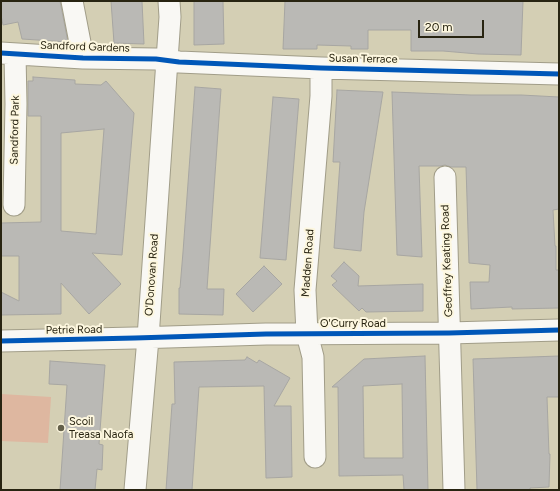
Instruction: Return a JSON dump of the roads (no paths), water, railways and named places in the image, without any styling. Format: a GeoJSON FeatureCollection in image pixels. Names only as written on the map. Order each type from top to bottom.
{"type":"FeatureCollection","features":[{"type":"Feature","properties":{"kind":"street"},"geometry":{"type":"LineString","coordinates":[[72,1],[83,58]]}},
{"type":"Feature","properties":{"kind":"street","name":"O'Donovan Road"},"geometry":{"type":"LineString","coordinates":[[135,490],[148,338],[170,17],[169,1]]}},
{"type":"Feature","properties":{"kind":"street","name":"Sandford Gardens"},"geometry":{"type":"LineString","coordinates":[[8,53],[83,58],[167,60]]}},
{"type":"Feature","properties":{"kind":"street","name":"Sandford Park"},"geometry":{"type":"LineString","coordinates":[[8,53],[16,104],[14,205]]}},
{"type":"Feature","properties":{"kind":"street","name":"Susan Terrace"},"geometry":{"type":"LineString","coordinates":[[167,60],[178,62],[322,68],[559,74]]}},
{"type":"Feature","properties":{"kind":"street","name":"Madden Road"},"geometry":{"type":"LineString","coordinates":[[315,457],[313,357],[307,334],[305,290],[322,68]]}},
{"type":"Feature","properties":{"kind":"street","name":"Geoffrey Keating Road"},"geometry":{"type":"LineString","coordinates":[[445,177],[454,490]]}},
{"type":"Feature","properties":{"kind":"street","name":"O'Curry Road"},"geometry":{"type":"LineString","coordinates":[[148,338],[559,330]]}},
{"type":"Feature","properties":{"kind":"street","name":"Petrie Road"},"geometry":{"type":"LineString","coordinates":[[1,341],[148,338]]}},
{"type":"Feature","properties":{"kind":"place","name":"Scoil Treasa Naofa"},"geometry":{"type":"Point","coordinates":[61,428]}}]}
